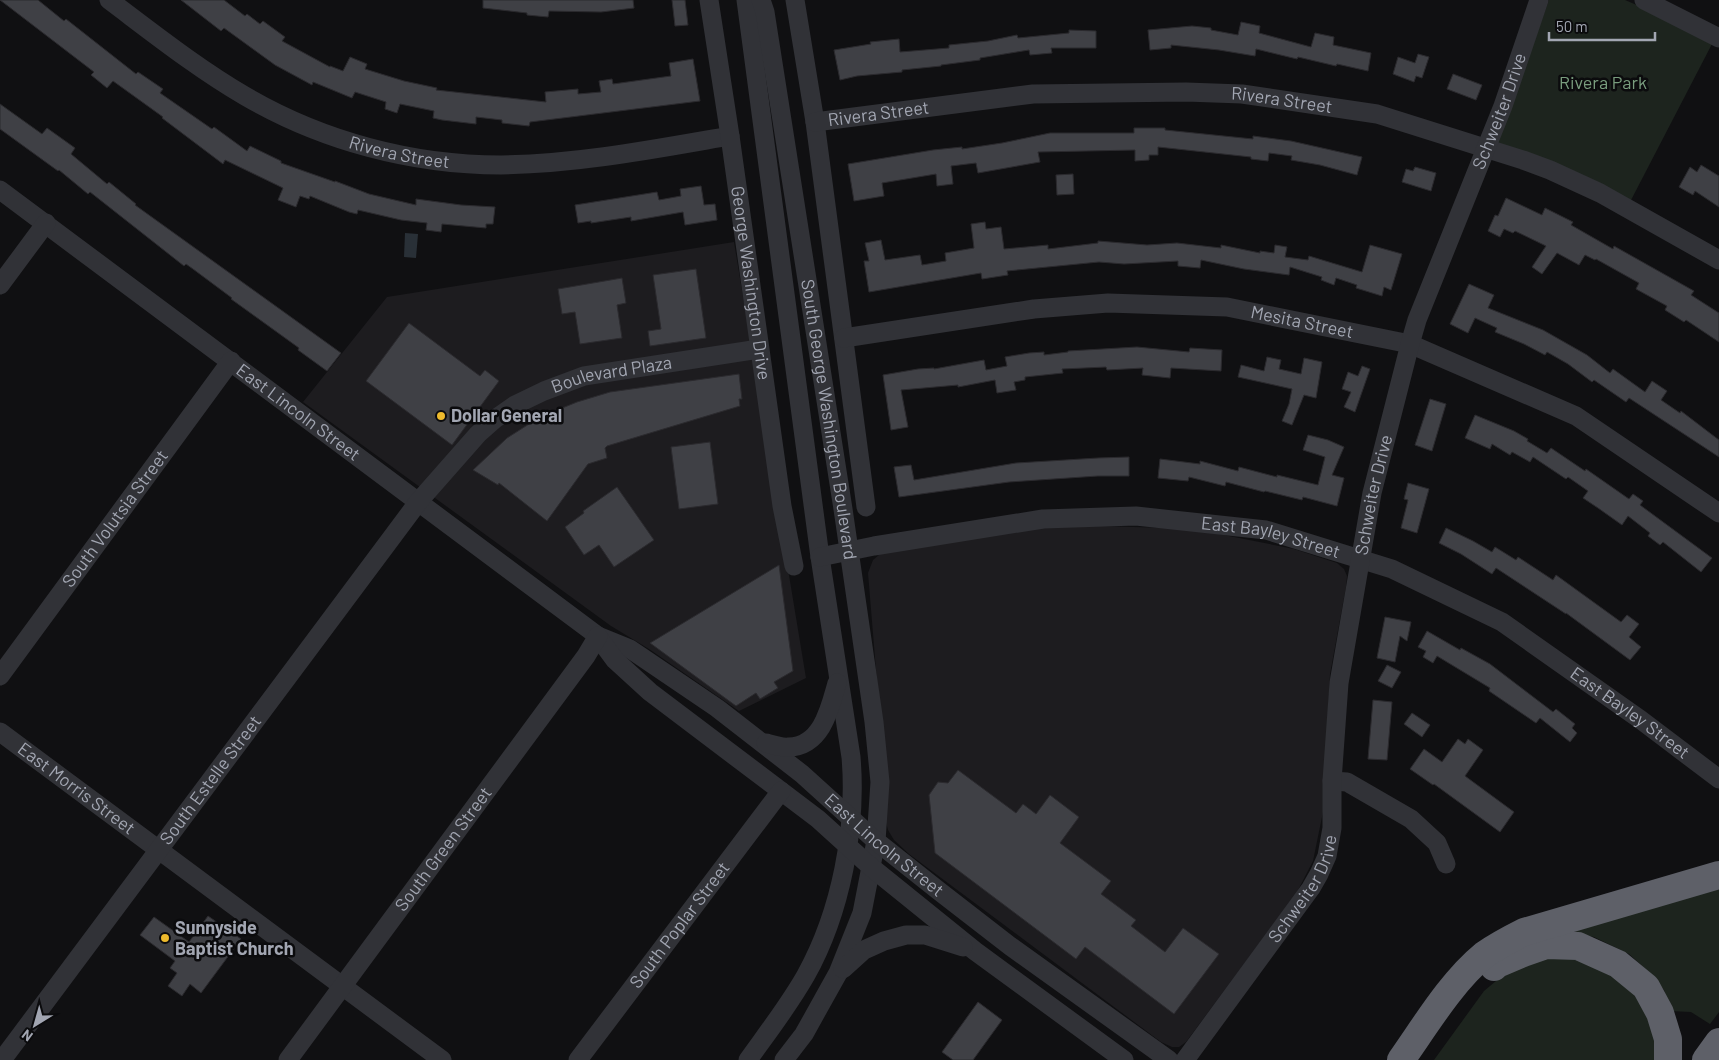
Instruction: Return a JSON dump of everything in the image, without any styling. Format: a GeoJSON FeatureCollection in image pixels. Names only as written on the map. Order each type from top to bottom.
{"type":"FeatureCollection","features":[{"type":"Feature","properties":{"kind":"highway"},"geometry":{"type":"LineString","coordinates":[[1401,1060],[1468,970],[1501,943],[1524,932],[1719,875]]}},
{"type":"Feature","properties":{"kind":"highway"},"geometry":{"type":"LineString","coordinates":[[1420,1060],[1478,982],[1498,964],[1546,946],[1578,946],[1618,964],[1646,987],[1660,1013],[1668,1039],[1668,1060]]}},
{"type":"Feature","properties":{"kind":"highway"},"geometry":{"type":"LineString","coordinates":[[1706,1060],[1719,1042]]}},
{"type":"Feature","properties":{"kind":"street","name":"Rivera Street"},"geometry":{"type":"LineString","coordinates":[[109,0],[190,61],[245,96],[293,121],[344,141],[399,154],[463,163],[502,165],[585,159],[730,136]]}},
{"type":"Feature","properties":{"kind":"street","name":"George Washington Drive"},"geometry":{"type":"LineString","coordinates":[[708,0],[730,136],[782,506],[794,566]]}},
{"type":"Feature","properties":{"kind":"street","name":"South George Washington Boulevard"},"geometry":{"type":"LineString","coordinates":[[746,0],[820,556],[851,756],[853,783],[852,818],[833,911],[807,973],[786,1009],[748,1060]]}},
{"type":"Feature","properties":{"kind":"street","name":"South George Washington Boulevard"},"geometry":{"type":"LineString","coordinates":[[761,0],[765,12],[849,551],[875,730],[880,782],[876,841],[862,913],[838,973]]}},
{"type":"Feature","properties":{"kind":"street"},"geometry":{"type":"LineString","coordinates":[[795,0],[815,122],[866,507]]}},
{"type":"Feature","properties":{"kind":"street","name":"Schweiter Drive"},"geometry":{"type":"LineString","coordinates":[[1186,1060],[1319,874],[1326,856],[1332,828],[1332,781],[1339,683],[1372,493],[1417,320],[1503,106],[1539,0]]}},
{"type":"Feature","properties":{"kind":"street"},"geometry":{"type":"LineString","coordinates":[[1644,0],[1719,38]]}},
{"type":"Feature","properties":{"kind":"street","name":"Rivera Street"},"geometry":{"type":"LineString","coordinates":[[815,122],[1033,94],[1186,92],[1242,94],[1377,114],[1550,170],[1600,193],[1719,260]]}},
{"type":"Feature","properties":{"kind":"street","name":"East Lincoln Street"},"geometry":{"type":"LineString","coordinates":[[0,190],[598,636],[630,649],[718,708],[802,774],[876,841],[1010,946],[1169,1060]]}},
{"type":"Feature","properties":{"kind":"street"},"geometry":{"type":"LineString","coordinates":[[0,285],[46,223]]}},
{"type":"Feature","properties":{"kind":"street","name":"Mesita Street"},"geometry":{"type":"LineString","coordinates":[[844,338],[1034,309],[1108,303],[1227,307],[1410,344],[1576,416],[1719,513]]}},
{"type":"Feature","properties":{"kind":"street","name":"Boulevard Plaza"},"geometry":{"type":"LineString","coordinates":[[419,501],[484,429],[516,405],[544,391],[584,376],[760,349]]}},
{"type":"Feature","properties":{"kind":"street","name":"South Volutsia Street"},"geometry":{"type":"LineString","coordinates":[[0,676],[231,361]]}},
{"type":"Feature","properties":{"kind":"street","name":"South Estelle Street"},"geometry":{"type":"LineString","coordinates":[[2,1060],[419,501]]}},
{"type":"Feature","properties":{"kind":"street","name":"East Bayley Street"},"geometry":{"type":"LineString","coordinates":[[820,556],[1043,519],[1136,516],[1266,530],[1392,569],[1502,622],[1641,720],[1719,779]]}},
{"type":"Feature","properties":{"kind":"street","name":"East Lincoln Street"},"geometry":{"type":"LineString","coordinates":[[598,636],[615,660],[650,692],[818,819],[871,867],[1101,1054],[1124,1060]]}},
{"type":"Feature","properties":{"kind":"street","name":"South Green Street"},"geometry":{"type":"LineString","coordinates":[[288,1060],[586,656],[598,636]]}},
{"type":"Feature","properties":{"kind":"street"},"geometry":{"type":"LineString","coordinates":[[762,743],[789,747],[803,743],[816,735],[827,718],[839,677]]}},
{"type":"Feature","properties":{"kind":"street","name":"East Morris Street"},"geometry":{"type":"LineString","coordinates":[[0,732],[442,1060]]}},
{"type":"Feature","properties":{"kind":"street"},"geometry":{"type":"LineString","coordinates":[[1332,781],[1347,782],[1411,819],[1437,843],[1446,864]]}},
{"type":"Feature","properties":{"kind":"street","name":"South Poplar Street"},"geometry":{"type":"LineString","coordinates":[[578,1060],[781,791]]}},
{"type":"Feature","properties":{"kind":"street"},"geometry":{"type":"LineString","coordinates":[[784,1060],[804,1034],[838,973],[864,950],[884,941],[906,935],[925,935],[975,951]]}},
{"type":"Feature","properties":{"kind":"shaded area"},"geometry":{"type":"Polygon","coordinates":[[[405,233],[418,234],[416,258],[404,257],[405,233]]]}},
{"type":"Feature","properties":{"kind":"shaded area"},"geometry":{"type":"Polygon","coordinates":[[[734,242],[806,678],[739,711],[649,649],[611,626],[303,402],[387,297],[734,242]]]}},
{"type":"Feature","properties":{"kind":"shaded area"},"geometry":{"type":"Polygon","coordinates":[[[1099,526],[1169,528],[1219,534],[1294,549],[1337,563],[1344,569],[1347,576],[1330,674],[1323,812],[1313,861],[1296,894],[1186,1042],[1179,1047],[1172,1047],[1161,1042],[909,854],[894,840],[888,830],[884,814],[877,682],[868,573],[873,560],[880,554],[1033,528],[1099,526]]]}},
{"type":"Feature","properties":{"kind":"green space","name":"Rivera Park"},"geometry":{"type":"Polygon","coordinates":[[[1549,0],[1625,0],[1660,15],[1713,42],[1630,202],[1496,146],[1549,0]]]}},
{"type":"Feature","properties":{"kind":"green space"},"geometry":{"type":"Polygon","coordinates":[[[1719,886],[1719,1012],[1710,1024],[1691,1012],[1670,1011],[1664,990],[1649,972],[1629,954],[1594,937],[1575,933],[1574,928],[1719,886]]]}},
{"type":"Feature","properties":{"kind":"green space"},"geometry":{"type":"Polygon","coordinates":[[[1550,957],[1571,957],[1591,961],[1630,985],[1655,1030],[1657,1060],[1434,1060],[1484,991],[1508,971],[1550,957]]]}},
{"type":"Feature","properties":{"kind":"building"},"geometry":{"type":"Polygon","coordinates":[[[0,0],[38,0],[64,21],[66,19],[136,74],[138,72],[163,89],[160,93],[212,129],[214,127],[247,151],[250,146],[281,161],[281,163],[369,194],[416,205],[416,199],[495,207],[493,224],[486,224],[486,228],[442,224],[441,232],[426,230],[427,223],[401,220],[358,210],[357,214],[349,212],[310,196],[309,199],[300,196],[296,207],[278,200],[283,188],[225,160],[223,164],[113,81],[107,88],[91,75],[94,72],[0,0]]]}},
{"type":"Feature","properties":{"kind":"building"},"geometry":{"type":"Polygon","coordinates":[[[181,0],[224,0],[245,16],[247,14],[260,24],[263,21],[285,37],[282,41],[330,67],[343,71],[350,57],[367,64],[365,69],[404,81],[437,88],[436,90],[546,102],[545,92],[578,89],[578,94],[601,92],[599,81],[612,79],[613,84],[671,76],[669,63],[693,59],[700,101],[530,122],[529,126],[502,123],[502,120],[476,117],[476,124],[442,120],[433,118],[434,111],[400,104],[397,113],[385,109],[386,102],[355,92],[352,98],[313,82],[312,85],[275,65],[224,28],[221,31],[181,0]]]}},
{"type":"Feature","properties":{"kind":"building"},"geometry":{"type":"Polygon","coordinates":[[[483,0],[633,0],[634,8],[601,12],[549,11],[548,17],[483,8],[483,0]]]}},
{"type":"Feature","properties":{"kind":"building"},"geometry":{"type":"Polygon","coordinates":[[[672,0],[685,0],[688,25],[675,26],[672,0]]]}},
{"type":"Feature","properties":{"kind":"building"},"geometry":{"type":"Polygon","coordinates":[[[1241,22],[1260,26],[1259,33],[1311,47],[1315,33],[1334,37],[1333,45],[1371,53],[1368,71],[1298,57],[1297,59],[1256,49],[1255,56],[1171,45],[1171,48],[1150,50],[1148,30],[1192,26],[1211,28],[1211,30],[1238,35],[1241,22]]]}},
{"type":"Feature","properties":{"kind":"building"},"geometry":{"type":"Polygon","coordinates":[[[1069,30],[1096,31],[1096,48],[1051,48],[1052,53],[1030,55],[1029,50],[980,58],[980,60],[902,70],[902,72],[857,76],[840,80],[834,50],[871,44],[870,42],[899,39],[900,52],[949,48],[949,45],[988,41],[1017,35],[1018,38],[1069,33],[1069,30]]]}},
{"type":"Feature","properties":{"kind":"building"},"geometry":{"type":"Polygon","coordinates":[[[1418,54],[1429,57],[1422,78],[1416,76],[1414,82],[1393,74],[1398,57],[1415,63],[1418,54]]]}},
{"type":"Feature","properties":{"kind":"building"},"geometry":{"type":"Polygon","coordinates":[[[1453,74],[1482,85],[1476,100],[1447,89],[1453,74]]]}},
{"type":"Feature","properties":{"kind":"building"},"geometry":{"type":"Polygon","coordinates":[[[0,104],[42,134],[47,128],[75,148],[71,154],[107,184],[109,182],[135,205],[341,353],[327,371],[298,350],[299,348],[186,264],[184,266],[90,192],[88,194],[59,170],[0,129],[0,104]]]}},
{"type":"Feature","properties":{"kind":"building"},"geometry":{"type":"Polygon","coordinates":[[[1134,128],[1165,128],[1165,130],[1253,139],[1253,136],[1291,141],[1362,157],[1357,175],[1320,165],[1291,160],[1292,156],[1269,153],[1268,161],[1251,159],[1251,157],[1158,147],[1158,155],[1149,155],[1149,160],[1135,161],[1135,150],[1038,152],[1040,162],[978,173],[976,163],[951,166],[953,184],[937,186],[936,174],[882,183],[884,196],[854,201],[848,164],[933,150],[962,147],[962,149],[1002,143],[1050,133],[1134,133],[1134,128]]]}},
{"type":"Feature","properties":{"kind":"building"},"geometry":{"type":"Polygon","coordinates":[[[1701,165],[1719,176],[1719,207],[1695,191],[1693,195],[1679,187],[1690,167],[1697,172],[1701,165]]]}},
{"type":"Feature","properties":{"kind":"building"},"geometry":{"type":"Polygon","coordinates":[[[1415,167],[1436,173],[1431,191],[1402,182],[1406,169],[1413,171],[1415,167]]]}},
{"type":"Feature","properties":{"kind":"building"},"geometry":{"type":"Polygon","coordinates":[[[1073,174],[1074,194],[1057,195],[1056,175],[1073,174]]]}},
{"type":"Feature","properties":{"kind":"building"},"geometry":{"type":"Polygon","coordinates":[[[701,186],[704,205],[715,204],[717,220],[685,225],[683,212],[631,221],[631,217],[578,223],[575,205],[657,192],[659,200],[681,196],[680,189],[701,186]]]}},
{"type":"Feature","properties":{"kind":"building"},"geometry":{"type":"Polygon","coordinates":[[[1506,198],[1542,215],[1545,208],[1573,222],[1571,225],[1613,249],[1614,246],[1694,291],[1691,295],[1719,313],[1719,342],[1686,320],[1684,322],[1665,310],[1667,306],[1636,289],[1639,283],[1596,259],[1585,255],[1579,265],[1557,253],[1542,274],[1532,267],[1546,246],[1515,231],[1513,233],[1504,229],[1500,237],[1488,231],[1495,215],[1498,216],[1506,198]]]}},
{"type":"Feature","properties":{"kind":"building"},"geometry":{"type":"Polygon","coordinates":[[[985,222],[986,229],[1001,227],[1004,249],[1048,245],[1048,249],[1098,243],[1098,241],[1147,245],[1177,243],[1221,248],[1221,245],[1260,253],[1260,251],[1274,253],[1275,245],[1287,247],[1285,257],[1308,260],[1309,256],[1362,272],[1370,245],[1402,254],[1391,290],[1384,287],[1382,296],[1356,288],[1357,285],[1336,278],[1334,285],[1321,280],[1322,277],[1290,267],[1289,275],[1244,269],[1201,260],[1200,268],[1178,266],[1178,261],[1124,264],[1099,262],[1007,271],[1008,275],[982,279],[981,273],[869,292],[864,261],[869,261],[865,243],[881,240],[885,260],[920,255],[922,265],[946,261],[945,253],[974,248],[971,224],[985,222]]]}},
{"type":"Feature","properties":{"kind":"building"},"geometry":{"type":"Polygon","coordinates":[[[696,269],[706,338],[650,346],[648,331],[661,329],[653,275],[696,269]]]}},
{"type":"Feature","properties":{"kind":"building"},"geometry":{"type":"Polygon","coordinates":[[[622,278],[626,303],[617,305],[622,338],[580,344],[575,312],[562,314],[558,289],[622,278]]]}},
{"type":"Feature","properties":{"kind":"building"},"geometry":{"type":"Polygon","coordinates":[[[1469,284],[1494,295],[1488,308],[1543,330],[1587,355],[1610,373],[1613,369],[1645,392],[1652,381],[1667,391],[1661,400],[1680,413],[1681,411],[1719,440],[1719,457],[1629,398],[1626,402],[1547,352],[1545,355],[1495,332],[1497,328],[1475,318],[1468,333],[1450,324],[1469,284]]]}},
{"type":"Feature","properties":{"kind":"building"},"geometry":{"type":"Polygon","coordinates":[[[409,323],[480,376],[485,370],[499,381],[452,445],[366,381],[409,323]]]}},
{"type":"Feature","properties":{"kind":"building"},"geometry":{"type":"Polygon","coordinates":[[[1137,347],[1189,352],[1190,348],[1222,350],[1221,371],[1171,368],[1170,378],[1142,375],[1143,368],[1107,370],[1106,367],[1062,369],[1063,373],[1025,377],[1025,380],[1014,382],[1016,390],[997,393],[995,380],[958,387],[958,385],[901,390],[908,427],[891,430],[883,375],[918,369],[934,369],[984,360],[986,370],[1007,366],[1005,357],[1029,353],[1044,352],[1044,355],[1068,351],[1137,347]]]}},
{"type":"Feature","properties":{"kind":"building"},"geometry":{"type":"Polygon","coordinates":[[[1267,357],[1281,360],[1279,369],[1301,374],[1304,358],[1322,362],[1316,398],[1304,395],[1292,425],[1282,421],[1289,404],[1292,389],[1238,377],[1241,365],[1264,371],[1267,357]]]}},
{"type":"Feature","properties":{"kind":"building"},"geometry":{"type":"Polygon","coordinates":[[[1362,366],[1370,369],[1355,412],[1344,407],[1351,392],[1342,389],[1348,372],[1358,376],[1362,366]]]}},
{"type":"Feature","properties":{"kind":"building"},"geometry":{"type":"Polygon","coordinates":[[[739,374],[742,399],[739,399],[740,406],[607,446],[605,448],[607,458],[588,464],[547,521],[499,483],[498,485],[473,470],[507,438],[540,417],[577,402],[610,392],[739,374]]]}},
{"type":"Feature","properties":{"kind":"building"},"geometry":{"type":"Polygon","coordinates":[[[1430,399],[1446,404],[1432,451],[1415,445],[1430,399]]]}},
{"type":"Feature","properties":{"kind":"building"},"geometry":{"type":"Polygon","coordinates":[[[1475,415],[1514,431],[1547,453],[1551,448],[1585,471],[1586,469],[1629,499],[1633,494],[1643,501],[1640,505],[1712,558],[1701,572],[1663,542],[1660,545],[1648,536],[1650,533],[1628,516],[1622,525],[1583,498],[1588,491],[1533,457],[1530,462],[1512,452],[1510,455],[1492,444],[1490,449],[1465,438],[1475,415]]]}},
{"type":"Feature","properties":{"kind":"building"},"geometry":{"type":"Polygon","coordinates":[[[1308,435],[1328,440],[1344,447],[1332,475],[1344,478],[1337,506],[1303,497],[1302,500],[1264,492],[1226,482],[1225,486],[1189,477],[1188,481],[1158,478],[1160,459],[1200,464],[1200,461],[1238,471],[1239,467],[1318,485],[1325,457],[1303,450],[1308,435]]]}},
{"type":"Feature","properties":{"kind":"building"},"geometry":{"type":"Polygon","coordinates":[[[710,442],[718,504],[679,509],[671,447],[710,442]]]}},
{"type":"Feature","properties":{"kind":"building"},"geometry":{"type":"Polygon","coordinates":[[[1129,457],[1129,476],[1098,476],[1009,482],[899,497],[894,467],[911,465],[914,480],[1016,463],[1129,457]]]}},
{"type":"Feature","properties":{"kind":"building"},"geometry":{"type":"Polygon","coordinates":[[[1408,483],[1429,489],[1417,533],[1401,528],[1408,500],[1404,499],[1408,483]]]}},
{"type":"Feature","properties":{"kind":"building"},"geometry":{"type":"Polygon","coordinates":[[[617,487],[654,540],[614,567],[599,545],[584,555],[565,527],[584,513],[583,511],[617,487]]]}},
{"type":"Feature","properties":{"kind":"building"},"geometry":{"type":"Polygon","coordinates":[[[1446,528],[1492,552],[1495,547],[1516,560],[1518,557],[1553,580],[1556,575],[1621,622],[1627,615],[1639,624],[1629,637],[1641,647],[1630,660],[1566,613],[1496,568],[1492,574],[1461,554],[1439,543],[1446,528]]]}},
{"type":"Feature","properties":{"kind":"building"},"geometry":{"type":"Polygon","coordinates":[[[779,565],[793,671],[774,682],[778,688],[760,699],[756,693],[736,706],[650,643],[779,565]]]}},
{"type":"Feature","properties":{"kind":"building"},"geometry":{"type":"Polygon","coordinates":[[[1385,617],[1411,622],[1407,641],[1400,636],[1395,662],[1377,658],[1385,617]]]}},
{"type":"Feature","properties":{"kind":"building"},"geometry":{"type":"Polygon","coordinates":[[[1427,631],[1460,650],[1461,648],[1490,664],[1553,712],[1556,709],[1575,724],[1572,728],[1577,733],[1570,742],[1540,718],[1536,723],[1489,691],[1490,688],[1437,656],[1433,663],[1423,657],[1426,651],[1418,647],[1427,631]]]}},
{"type":"Feature","properties":{"kind":"building"},"geometry":{"type":"Polygon","coordinates":[[[1387,665],[1401,672],[1392,688],[1378,681],[1387,665]]]}},
{"type":"Feature","properties":{"kind":"building"},"geometry":{"type":"Polygon","coordinates":[[[1373,700],[1392,702],[1387,760],[1368,759],[1373,700]]]}},
{"type":"Feature","properties":{"kind":"building"},"geometry":{"type":"Polygon","coordinates":[[[1412,713],[1430,725],[1422,737],[1404,724],[1412,713]]]}},
{"type":"Feature","properties":{"kind":"building"},"geometry":{"type":"Polygon","coordinates":[[[1458,739],[1465,744],[1468,739],[1483,750],[1465,776],[1514,812],[1500,832],[1410,769],[1424,749],[1442,762],[1458,739]]]}},
{"type":"Feature","properties":{"kind":"building"},"geometry":{"type":"Polygon","coordinates":[[[958,770],[1016,813],[1023,804],[1036,814],[1050,795],[1079,817],[1060,843],[1111,881],[1101,894],[1136,920],[1131,926],[1165,952],[1183,928],[1219,954],[1174,1014],[1085,947],[1076,959],[935,853],[929,795],[938,782],[948,783],[958,770]]]}},
{"type":"Feature","properties":{"kind":"building"},"geometry":{"type":"Polygon","coordinates":[[[208,916],[241,939],[201,993],[190,984],[182,996],[168,986],[177,973],[170,968],[175,961],[140,935],[154,917],[189,942],[208,916]]]}},
{"type":"Feature","properties":{"kind":"building"},"geometry":{"type":"Polygon","coordinates":[[[978,1002],[1002,1020],[973,1060],[953,1060],[942,1052],[978,1002]]]}},
{"type":"Feature","properties":{"kind":"place","name":"Dollar General"},"geometry":{"type":"Point","coordinates":[441,416]}},
{"type":"Feature","properties":{"kind":"place","name":"Sunnyside Baptist Church"},"geometry":{"type":"Point","coordinates":[165,938]}}]}
